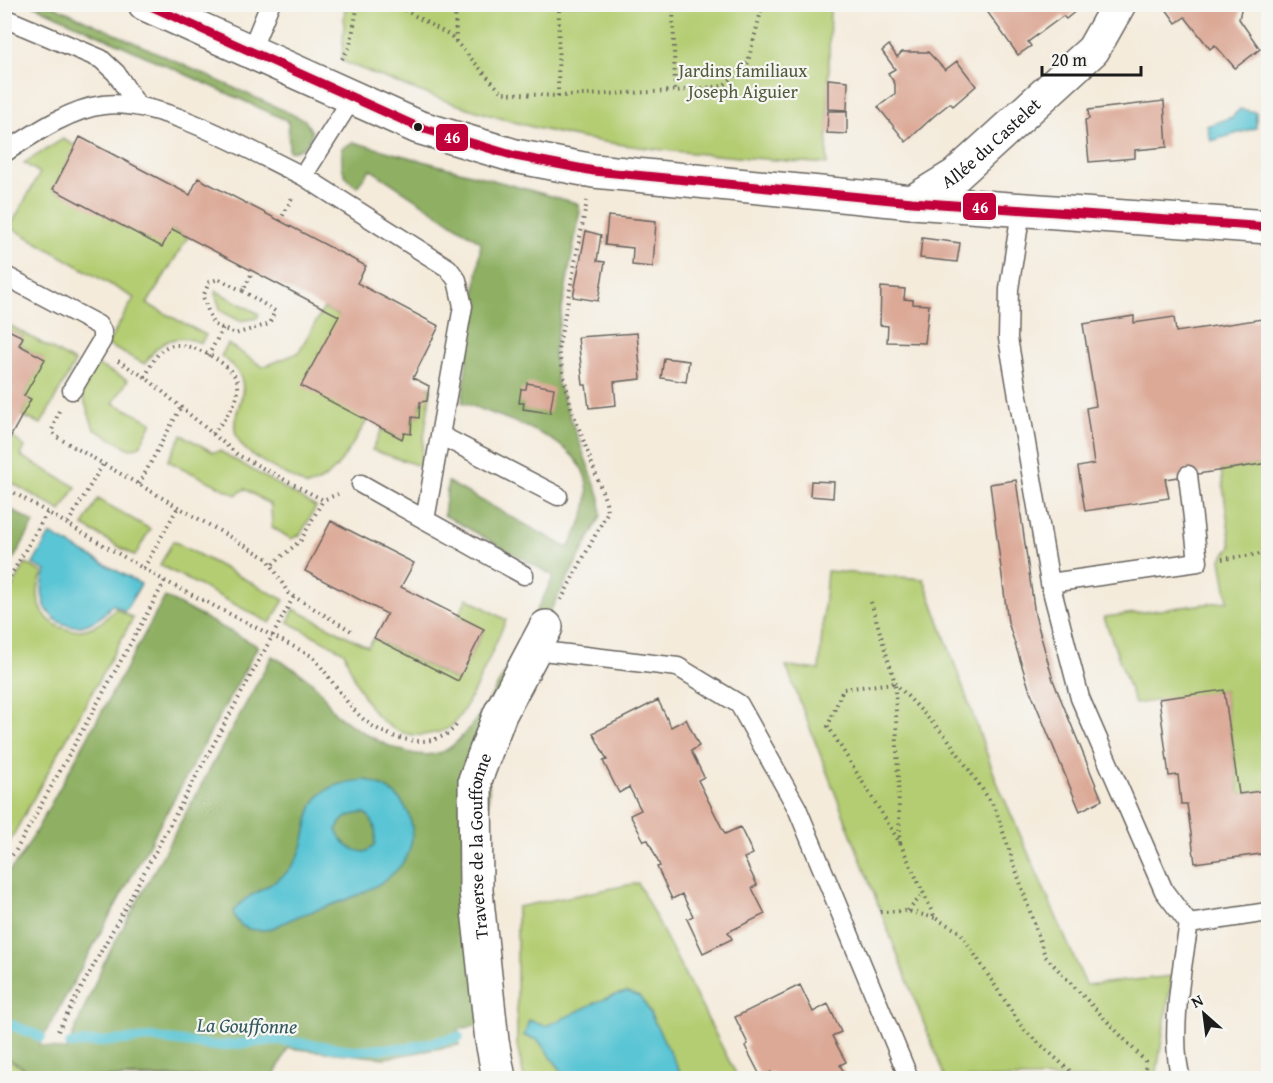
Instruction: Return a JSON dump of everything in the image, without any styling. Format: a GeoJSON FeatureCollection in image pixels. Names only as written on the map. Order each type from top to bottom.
{"type":"FeatureCollection","features":[{"type":"Feature","properties":{"kind":"street"},"geometry":{"type":"LineString","coordinates":[[146,4],[418,127],[515,156],[594,171],[912,202],[1269,227]]}},
{"type":"Feature","properties":{"kind":"street","name":"Allée du Castelet"},"geometry":{"type":"LineString","coordinates":[[912,202],[956,175],[1094,50],[1108,10]]}},
{"type":"Feature","properties":{"kind":"street","name":"Traverse de la Gouffonne"},"geometry":{"type":"LineString","coordinates":[[499,1078],[492,1041],[476,891],[475,780],[500,714],[540,639]]}},
{"type":"Feature","properties":{"kind":"lane"},"geometry":{"type":"LineString","coordinates":[[250,53],[270,4]]}},
{"type":"Feature","properties":{"kind":"lane"},"geometry":{"type":"LineString","coordinates":[[4,18],[73,45],[100,59],[116,73],[137,105]]}},
{"type":"Feature","properties":{"kind":"lane"},"geometry":{"type":"LineString","coordinates":[[303,176],[340,91]]}},
{"type":"Feature","properties":{"kind":"lane"},"geometry":{"type":"LineString","coordinates":[[4,153],[48,124],[102,105],[137,105],[167,112],[303,176],[448,268],[457,280],[463,306],[425,520]]}},
{"type":"Feature","properties":{"kind":"lane"},"geometry":{"type":"LineString","coordinates":[[1021,211],[1009,289],[1008,338],[1050,583],[1080,698],[1164,891],[1189,924],[1181,975],[1177,1054],[1181,1078]]}},
{"type":"Feature","properties":{"kind":"lane"},"geometry":{"type":"LineString","coordinates":[[4,275],[98,325],[102,331],[102,339],[72,390]]}},
{"type":"Feature","properties":{"kind":"lane"},"geometry":{"type":"LineString","coordinates":[[440,435],[558,496]]}},
{"type":"Feature","properties":{"kind":"lane"},"geometry":{"type":"LineString","coordinates":[[1050,583],[1198,562],[1188,475]]}},
{"type":"Feature","properties":{"kind":"lane"},"geometry":{"type":"LineString","coordinates":[[361,484],[524,575]]}},
{"type":"Feature","properties":{"kind":"lane"},"geometry":{"type":"LineString","coordinates":[[540,639],[678,667],[739,704],[797,808],[909,1078]]}},
{"type":"Feature","properties":{"kind":"lane"},"geometry":{"type":"LineString","coordinates":[[1189,924],[1269,912]]}},
{"type":"Feature","properties":{"kind":"path"},"geometry":{"type":"LineString","coordinates":[[340,91],[358,4]]}},
{"type":"Feature","properties":{"kind":"path"},"geometry":{"type":"LineString","coordinates":[[394,4],[451,36],[502,93],[558,96],[675,91],[723,86],[747,65],[763,4]]}},
{"type":"Feature","properties":{"kind":"path"},"geometry":{"type":"LineString","coordinates":[[455,4],[456,42]]}},
{"type":"Feature","properties":{"kind":"path"},"geometry":{"type":"LineString","coordinates":[[558,96],[560,4]]}},
{"type":"Feature","properties":{"kind":"path"},"geometry":{"type":"LineString","coordinates":[[673,4],[675,91]]}},
{"type":"Feature","properties":{"kind":"path"},"geometry":{"type":"LineString","coordinates":[[540,639],[607,513],[606,502],[571,407],[558,350],[594,171]]}},
{"type":"Feature","properties":{"kind":"path"},"geometry":{"type":"LineString","coordinates":[[243,291],[253,271]]}},
{"type":"Feature","properties":{"kind":"path"},"geometry":{"type":"LineString","coordinates":[[219,279],[243,291],[273,308],[275,314],[266,327],[235,334],[211,319],[203,297],[209,282],[219,279]]}},
{"type":"Feature","properties":{"kind":"path"},"geometry":{"type":"LineString","coordinates":[[208,356],[223,328]]}},
{"type":"Feature","properties":{"kind":"path"},"geometry":{"type":"LineString","coordinates":[[145,377],[155,358],[166,347],[183,345],[230,369],[238,384],[236,399],[213,434]]}},
{"type":"Feature","properties":{"kind":"path"},"geometry":{"type":"LineString","coordinates":[[96,349],[145,377],[238,455],[323,500]]}},
{"type":"Feature","properties":{"kind":"path"},"geometry":{"type":"LineString","coordinates":[[72,390],[54,421],[52,430],[55,436],[268,559],[273,564],[283,587],[353,632]]}},
{"type":"Feature","properties":{"kind":"path"},"geometry":{"type":"LineString","coordinates":[[140,484],[181,407]]}},
{"type":"Feature","properties":{"kind":"path"},"geometry":{"type":"LineString","coordinates":[[68,523],[103,464]]}},
{"type":"Feature","properties":{"kind":"path"},"geometry":{"type":"LineString","coordinates":[[273,564],[301,540],[323,500],[361,484]]}},
{"type":"Feature","properties":{"kind":"path"},"geometry":{"type":"LineString","coordinates":[[4,487],[165,581],[312,656],[343,699],[364,720],[389,733],[418,742],[441,739],[460,721]]}},
{"type":"Feature","properties":{"kind":"path"},"geometry":{"type":"LineString","coordinates":[[4,498],[12,491]]}},
{"type":"Feature","properties":{"kind":"path"},"geometry":{"type":"LineString","coordinates":[[144,568],[178,507]]}},
{"type":"Feature","properties":{"kind":"path"},"geometry":{"type":"LineString","coordinates":[[4,587],[48,511]]}},
{"type":"Feature","properties":{"kind":"path"},"geometry":{"type":"LineString","coordinates":[[1198,562],[1269,553]]}},
{"type":"Feature","properties":{"kind":"path"},"geometry":{"type":"LineString","coordinates":[[4,864],[15,852],[165,581]]}},
{"type":"Feature","properties":{"kind":"path"},"geometry":{"type":"LineString","coordinates":[[58,1031],[294,596]]}},
{"type":"Feature","properties":{"kind":"path"},"geometry":{"type":"LineString","coordinates":[[871,602],[895,683],[900,843]]}},
{"type":"Feature","properties":{"kind":"path"},"geometry":{"type":"LineString","coordinates":[[895,683],[843,689],[828,726],[900,843],[914,869],[922,895],[935,918]]}},
{"type":"Feature","properties":{"kind":"path"},"geometry":{"type":"LineString","coordinates":[[895,683],[948,739],[995,808],[1045,956],[1145,1061],[1146,1078]]}},
{"type":"Feature","properties":{"kind":"path"},"geometry":{"type":"LineString","coordinates":[[908,911],[922,895]]}},
{"type":"Feature","properties":{"kind":"path"},"geometry":{"type":"LineString","coordinates":[[880,912],[908,911],[935,918],[960,932],[1024,1030],[1078,1078]]}},
{"type":"Feature","properties":{"kind":"green space"},"geometry":{"type":"Polygon","coordinates":[[[33,5],[52,5],[305,120],[312,132],[309,140],[301,149],[289,151],[288,121],[33,5]]]}},
{"type":"Feature","properties":{"kind":"green space","name":"Jardins familiaux Joseph Aiguier"},"geometry":{"type":"Polygon","coordinates":[[[345,5],[830,5],[827,164],[704,154],[611,143],[520,124],[460,106],[342,61],[345,5]]]}},
{"type":"Feature","properties":{"kind":"green space"},"geometry":{"type":"Polygon","coordinates":[[[63,139],[76,146],[53,189],[86,203],[155,223],[188,237],[147,304],[206,335],[201,343],[184,338],[168,341],[156,349],[145,364],[107,345],[134,298],[10,227],[40,173],[24,163],[63,139]]]}},
{"type":"Feature","properties":{"kind":"green space"},"geometry":{"type":"Polygon","coordinates":[[[353,142],[577,203],[580,211],[554,352],[557,382],[600,498],[601,516],[491,722],[481,1025],[458,1029],[459,1045],[385,1058],[288,1048],[274,1076],[39,1077],[5,1057],[5,876],[22,856],[165,597],[258,646],[39,1045],[66,1051],[104,962],[272,656],[312,682],[342,719],[375,739],[401,750],[427,755],[439,753],[455,744],[471,726],[504,675],[554,576],[444,515],[448,482],[568,548],[584,515],[587,488],[581,466],[565,449],[544,435],[518,423],[462,402],[481,242],[370,169],[357,187],[345,175],[342,166],[342,148],[353,142]]]}},
{"type":"Feature","properties":{"kind":"green space"},"geometry":{"type":"Polygon","coordinates":[[[216,291],[259,314],[257,318],[240,321],[221,311],[216,291]]]}},
{"type":"Feature","properties":{"kind":"green space"},"geometry":{"type":"Polygon","coordinates":[[[324,308],[339,316],[367,421],[335,469],[327,477],[307,486],[252,455],[237,437],[236,414],[243,392],[242,381],[236,369],[221,356],[228,344],[263,367],[298,353],[324,308]]]}},
{"type":"Feature","properties":{"kind":"green space"},"geometry":{"type":"Polygon","coordinates":[[[4,322],[75,362],[41,424],[22,416],[30,399],[24,396],[44,359],[19,345],[23,337],[5,328],[4,322]]]}},
{"type":"Feature","properties":{"kind":"green space"},"geometry":{"type":"Polygon","coordinates":[[[95,364],[128,380],[113,403],[152,422],[140,446],[130,449],[94,429],[80,388],[95,364]]]}},
{"type":"Feature","properties":{"kind":"green space"},"geometry":{"type":"Polygon","coordinates":[[[429,386],[431,389],[420,466],[372,450],[382,429],[401,439],[404,433],[411,433],[412,417],[419,417],[420,402],[429,386]]]}},
{"type":"Feature","properties":{"kind":"green space"},"geometry":{"type":"Polygon","coordinates":[[[182,435],[213,452],[220,451],[316,507],[300,535],[291,539],[272,527],[271,505],[245,489],[236,495],[168,461],[182,435]]]}},
{"type":"Feature","properties":{"kind":"green space"},"geometry":{"type":"Polygon","coordinates":[[[11,436],[25,447],[21,456],[76,487],[61,511],[5,479],[5,442],[7,443],[11,436]]]}},
{"type":"Feature","properties":{"kind":"green space"},"geometry":{"type":"Polygon","coordinates":[[[1268,463],[1268,790],[1239,794],[1224,690],[1135,704],[1104,617],[1228,601],[1221,559],[1231,547],[1221,470],[1268,463]]]}},
{"type":"Feature","properties":{"kind":"green space"},"geometry":{"type":"Polygon","coordinates":[[[98,499],[150,529],[135,556],[83,526],[98,499]]]}},
{"type":"Feature","properties":{"kind":"green space"},"geometry":{"type":"Polygon","coordinates":[[[9,508],[34,523],[5,574],[5,512],[9,508]]]}},
{"type":"Feature","properties":{"kind":"green space"},"geometry":{"type":"Polygon","coordinates":[[[173,541],[284,600],[270,623],[160,565],[173,541]]]}},
{"type":"Feature","properties":{"kind":"green space"},"geometry":{"type":"Polygon","coordinates":[[[26,563],[43,573],[38,590],[40,606],[47,618],[58,626],[72,630],[87,629],[102,622],[115,608],[133,618],[5,850],[5,601],[26,563]]]}},
{"type":"Feature","properties":{"kind":"green space"},"geometry":{"type":"Polygon","coordinates":[[[827,571],[924,579],[997,782],[1086,985],[1172,976],[1156,1078],[945,1078],[786,666],[819,670],[827,571]]]}},
{"type":"Feature","properties":{"kind":"green space"},"geometry":{"type":"Polygon","coordinates":[[[467,598],[506,620],[473,693],[457,719],[447,729],[426,735],[407,734],[381,720],[362,695],[344,652],[288,622],[294,609],[368,647],[374,638],[457,681],[484,630],[458,616],[467,598]]]}},
{"type":"Feature","properties":{"kind":"green space"},"geometry":{"type":"Polygon","coordinates":[[[638,883],[738,1078],[524,1078],[517,1045],[517,907],[638,883]]]}},
{"type":"Feature","properties":{"kind":"green space"},"geometry":{"type":"Polygon","coordinates":[[[4,1057],[39,1077],[274,1076],[272,1078],[5,1078],[4,1057]]]}},
{"type":"Feature","properties":{"kind":"water"},"geometry":{"type":"Polygon","coordinates":[[[1240,109],[1256,112],[1256,128],[1211,141],[1207,126],[1232,117],[1240,109]]]}},
{"type":"Feature","properties":{"kind":"water"},"geometry":{"type":"Polygon","coordinates":[[[50,534],[141,584],[125,611],[112,604],[100,617],[87,624],[73,626],[61,623],[51,615],[44,603],[42,589],[46,571],[33,564],[50,534]]]}},
{"type":"Feature","properties":{"kind":"water"},"geometry":{"type":"Polygon","coordinates":[[[367,780],[389,790],[405,806],[411,822],[411,843],[404,860],[392,875],[375,886],[336,904],[267,929],[251,929],[241,925],[233,912],[250,896],[285,874],[297,859],[315,802],[324,791],[341,784],[367,780]],[[365,813],[351,815],[344,819],[336,830],[344,843],[355,850],[365,852],[374,846],[375,828],[365,813]]]}},
{"type":"Feature","properties":{"kind":"water"},"geometry":{"type":"Polygon","coordinates":[[[627,992],[640,997],[647,1007],[683,1078],[567,1078],[538,1040],[524,1036],[529,1020],[545,1026],[605,998],[627,992]]]}},
{"type":"Feature","properties":{"kind":"building"},"geometry":{"type":"Polygon","coordinates":[[[986,4],[1072,4],[1077,10],[1066,19],[1063,16],[1028,42],[1031,46],[1018,55],[984,7],[986,4]]]}},
{"type":"Feature","properties":{"kind":"building"},"geometry":{"type":"Polygon","coordinates":[[[1171,4],[1248,4],[1241,10],[1239,19],[1260,49],[1235,68],[1215,45],[1210,49],[1185,17],[1176,23],[1166,9],[1171,4]]]}},
{"type":"Feature","properties":{"kind":"building"},"geometry":{"type":"Polygon","coordinates":[[[889,45],[897,57],[902,52],[928,52],[945,70],[957,61],[976,86],[953,106],[950,103],[906,142],[878,107],[895,94],[895,84],[888,73],[895,69],[882,51],[889,45]]]}},
{"type":"Feature","properties":{"kind":"building"},"geometry":{"type":"Polygon","coordinates":[[[828,79],[848,81],[847,110],[828,109],[828,79]]]}},
{"type":"Feature","properties":{"kind":"building"},"geometry":{"type":"Polygon","coordinates":[[[1164,101],[1167,147],[1135,150],[1135,158],[1089,162],[1085,120],[1089,119],[1088,110],[1164,101]]]}},
{"type":"Feature","properties":{"kind":"building"},"geometry":{"type":"Polygon","coordinates":[[[828,111],[847,111],[847,134],[827,133],[828,111]]]}},
{"type":"Feature","properties":{"kind":"building"},"geometry":{"type":"Polygon","coordinates":[[[80,137],[190,195],[198,178],[366,266],[357,283],[439,326],[413,378],[429,386],[427,401],[420,402],[419,418],[412,417],[411,434],[404,433],[402,439],[301,386],[339,316],[172,229],[162,247],[53,189],[80,137]]]}},
{"type":"Feature","properties":{"kind":"building"},"geometry":{"type":"Polygon","coordinates":[[[608,216],[656,221],[653,267],[632,265],[633,248],[605,245],[608,216]]]}},
{"type":"Feature","properties":{"kind":"building"},"geometry":{"type":"Polygon","coordinates":[[[586,231],[601,235],[597,261],[605,262],[598,301],[573,297],[586,231]]]}},
{"type":"Feature","properties":{"kind":"building"},"geometry":{"type":"Polygon","coordinates":[[[922,238],[960,243],[957,262],[920,258],[922,238]]]}},
{"type":"Feature","properties":{"kind":"building"},"geometry":{"type":"Polygon","coordinates":[[[881,287],[905,289],[904,299],[913,300],[913,304],[929,305],[925,343],[887,342],[888,326],[880,325],[881,287]]]}},
{"type":"Feature","properties":{"kind":"building"},"geometry":{"type":"Polygon","coordinates":[[[1134,316],[1134,323],[1174,317],[1176,332],[1262,319],[1266,341],[1268,341],[1268,463],[1165,479],[1169,498],[1085,511],[1078,467],[1094,464],[1086,408],[1096,406],[1083,324],[1134,316]]]}},
{"type":"Feature","properties":{"kind":"building"},"geometry":{"type":"Polygon","coordinates":[[[4,328],[23,337],[19,345],[45,359],[24,396],[31,399],[7,443],[4,442],[4,328]]]}},
{"type":"Feature","properties":{"kind":"building"},"geometry":{"type":"Polygon","coordinates":[[[637,333],[641,379],[614,382],[616,405],[589,408],[586,385],[583,385],[578,337],[637,333]]]}},
{"type":"Feature","properties":{"kind":"building"},"geometry":{"type":"Polygon","coordinates":[[[664,358],[689,361],[686,382],[661,378],[664,358]]]}},
{"type":"Feature","properties":{"kind":"building"},"geometry":{"type":"Polygon","coordinates":[[[527,383],[554,388],[550,413],[523,409],[524,403],[519,403],[521,389],[526,389],[527,383]]]}},
{"type":"Feature","properties":{"kind":"building"},"geometry":{"type":"Polygon","coordinates":[[[1016,480],[1035,615],[1053,680],[1102,800],[1080,811],[1029,688],[1008,622],[990,484],[1016,480]]]}},
{"type":"Feature","properties":{"kind":"building"},"geometry":{"type":"Polygon","coordinates":[[[811,481],[834,482],[833,498],[810,496],[811,481]]]}},
{"type":"Feature","properties":{"kind":"building"},"geometry":{"type":"Polygon","coordinates":[[[331,521],[414,563],[401,587],[484,629],[458,681],[374,638],[387,614],[305,571],[331,521]]]}},
{"type":"Feature","properties":{"kind":"building"},"geometry":{"type":"Polygon","coordinates":[[[1224,690],[1239,794],[1268,790],[1268,853],[1195,863],[1187,804],[1181,804],[1178,775],[1169,776],[1159,699],[1224,690]]]}},
{"type":"Feature","properties":{"kind":"building"},"geometry":{"type":"Polygon","coordinates":[[[658,700],[671,727],[686,719],[699,746],[691,751],[704,777],[698,780],[725,834],[740,827],[753,854],[744,858],[757,885],[752,888],[765,914],[728,932],[732,939],[703,953],[687,919],[693,916],[682,894],[672,899],[657,867],[660,866],[648,840],[644,841],[630,815],[641,810],[629,787],[619,793],[603,761],[607,760],[593,733],[658,700]]]}},
{"type":"Feature","properties":{"kind":"building"},"geometry":{"type":"Polygon","coordinates":[[[800,985],[813,1012],[828,1004],[841,1032],[832,1036],[846,1062],[840,1065],[847,1078],[774,1078],[771,1072],[761,1077],[745,1046],[748,1044],[735,1017],[800,985]]]}},
{"type":"Feature","properties":{"kind":"waterway","name":"La Gouffonne"},"geometry":{"type":"LineString","coordinates":[[4,1022],[41,1037]]}},
{"type":"Feature","properties":{"kind":"waterway","name":"La Gouffonne"},"geometry":{"type":"LineString","coordinates":[[70,1044],[152,1038],[217,1046],[277,1040],[353,1050],[408,1048],[459,1037]]}},
{"type":"Feature","properties":{"kind":"transit line","name":"46"},"geometry":{"type":"LineString","coordinates":[[146,4],[418,127],[515,156],[594,171],[912,202],[1268,227]]}}]}
